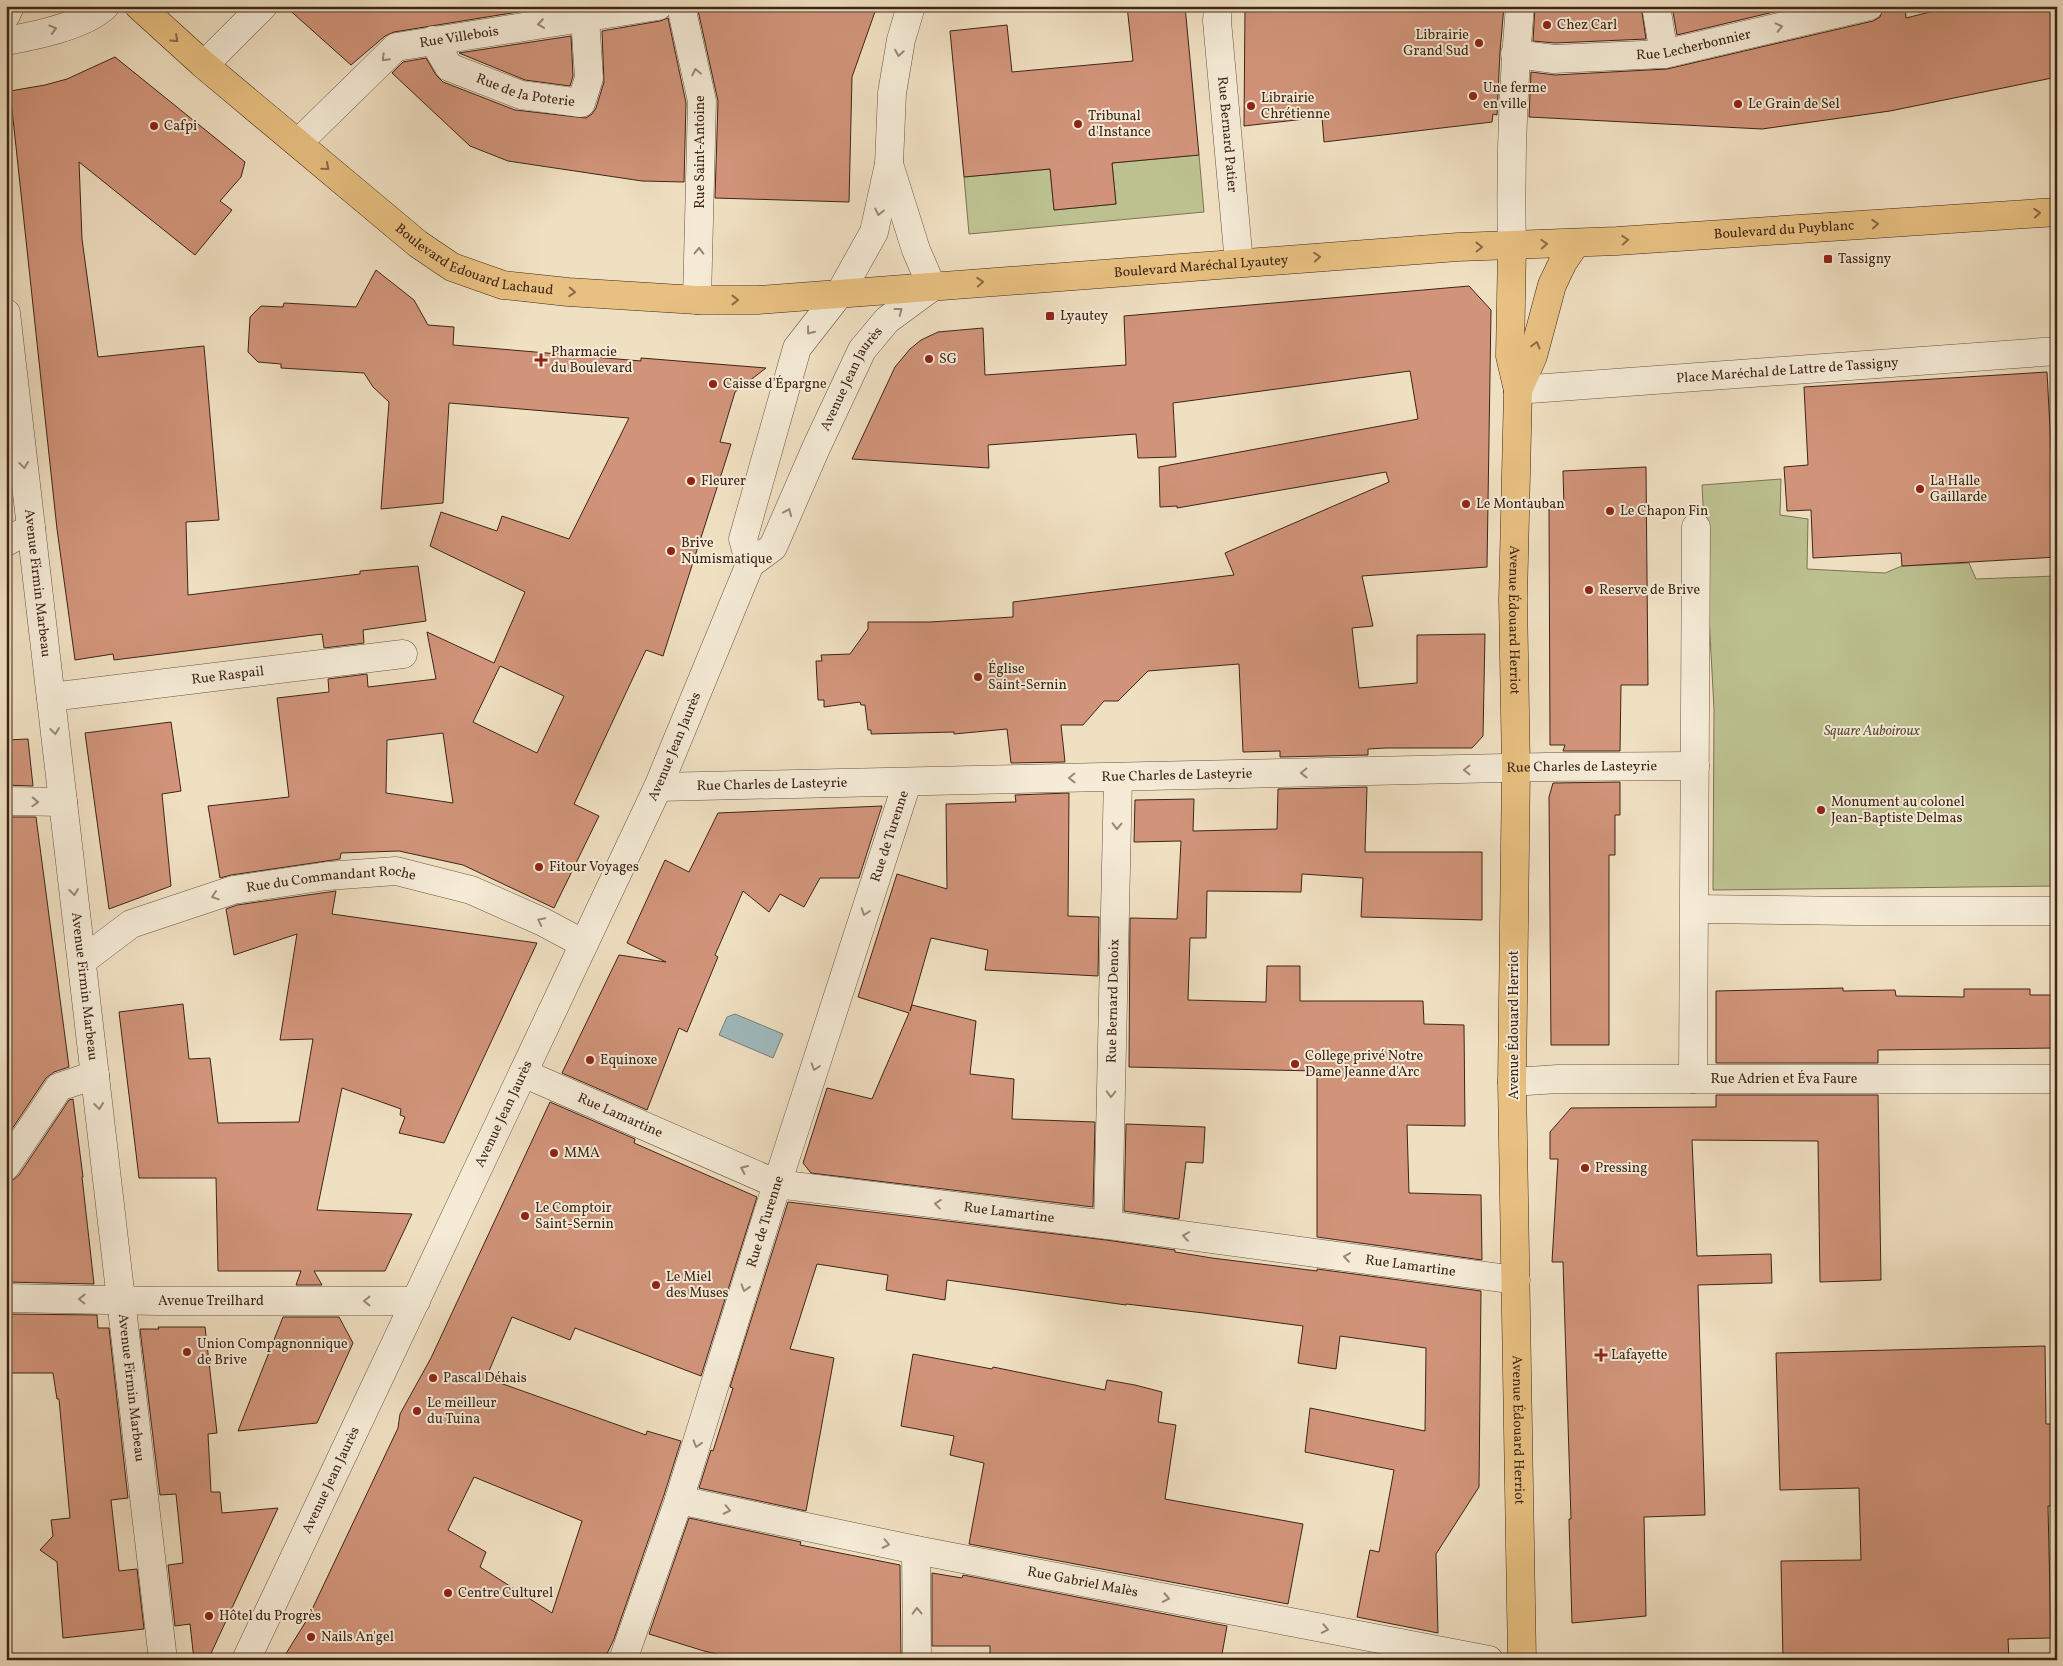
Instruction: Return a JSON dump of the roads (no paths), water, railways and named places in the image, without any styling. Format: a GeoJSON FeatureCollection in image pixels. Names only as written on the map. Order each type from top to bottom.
{"type":"FeatureCollection","features":[{"type":"Feature","properties":{"kind":"main road","name":"Boulevard Edouard Lachaud"},"geometry":{"type":"LineString","coordinates":[[139,6],[204,65],[418,244],[452,267],[504,285],[568,292],[697,300],[758,300],[892,289]]}},
{"type":"Feature","properties":{"kind":"main road","name":"Boulevard du Puyblanc"},"geometry":{"type":"LineString","coordinates":[[1512,246],[2057,212]]}},
{"type":"Feature","properties":{"kind":"main road","name":"Avenue Édouard Herriot"},"geometry":{"type":"LineString","coordinates":[[1518,390],[1532,356],[1552,285],[1563,262],[1576,243]]}},
{"type":"Feature","properties":{"kind":"main road","name":"Boulevard Maréchal Lyautey"},"geometry":{"type":"LineString","coordinates":[[892,289],[1458,247],[1512,246]]}},
{"type":"Feature","properties":{"kind":"main road","name":"Avenue Édouard Herriot"},"geometry":{"type":"LineString","coordinates":[[1512,246],[1510,356],[1518,390],[1513,599],[1516,768],[1512,1082],[1522,1660]]}},
{"type":"Feature","properties":{"kind":"street"},"geometry":{"type":"LineString","coordinates":[[6,15],[10,6]]}},
{"type":"Feature","properties":{"kind":"street"},"geometry":{"type":"LineString","coordinates":[[6,41],[25,38],[82,21],[105,6]]}},
{"type":"Feature","properties":{"kind":"street"},"geometry":{"type":"LineString","coordinates":[[204,65],[263,6]]}},
{"type":"Feature","properties":{"kind":"street","name":"Rue Villebois"},"geometry":{"type":"LineString","coordinates":[[298,143],[396,47],[658,6]]}},
{"type":"Feature","properties":{"kind":"street","name":"Rue Saint-Antoine"},"geometry":{"type":"LineString","coordinates":[[680,6],[702,101],[697,300]]}},
{"type":"Feature","properties":{"kind":"street"},"geometry":{"type":"LineString","coordinates":[[750,564],[744,539],[797,348],[840,293],[874,232],[889,164],[892,93],[901,40],[912,6]]}},
{"type":"Feature","properties":{"kind":"street","name":"Rue Bernard Patier"},"geometry":{"type":"LineString","coordinates":[[1218,6],[1217,21],[1239,263]]}},
{"type":"Feature","properties":{"kind":"street"},"geometry":{"type":"LineString","coordinates":[[1512,246],[1511,186],[1515,54],[1520,6]]}},
{"type":"Feature","properties":{"kind":"street"},"geometry":{"type":"LineString","coordinates":[[1656,6],[1664,54]]}},
{"type":"Feature","properties":{"kind":"street","name":"Rue Lecherbonnier"},"geometry":{"type":"LineString","coordinates":[[1515,54],[1554,59],[1664,54],[1869,6]]}},
{"type":"Feature","properties":{"kind":"street","name":"Rue de la Poterie"},"geometry":{"type":"LineString","coordinates":[[433,40],[449,68],[520,95],[581,103],[589,78],[585,18]]}},
{"type":"Feature","properties":{"kind":"street"},"geometry":{"type":"LineString","coordinates":[[889,164],[916,250],[932,287]]}},
{"type":"Feature","properties":{"kind":"street","name":"Avenue Jean Jaurès"},"geometry":{"type":"LineString","coordinates":[[246,1660],[658,787],[750,564],[773,547],[816,448],[862,350],[887,320],[932,287]]}},
{"type":"Feature","properties":{"kind":"street","name":"Avenue Firmin Marbeau"},"geometry":{"type":"LineString","coordinates":[[6,313],[163,1660]]}},
{"type":"Feature","properties":{"kind":"street","name":"Place Maréchal de Lattre de Tassigny"},"geometry":{"type":"LineString","coordinates":[[1518,390],[2057,351]]}},
{"type":"Feature","properties":{"kind":"street"},"geometry":{"type":"LineString","coordinates":[[1693,1079],[1696,527]]}},
{"type":"Feature","properties":{"kind":"street"},"geometry":{"type":"LineString","coordinates":[[6,542],[31,528]]}},
{"type":"Feature","properties":{"kind":"street","name":"Rue Raspail"},"geometry":{"type":"LineString","coordinates":[[51,697],[403,654]]}},
{"type":"Feature","properties":{"kind":"street","name":"Rue Charles de Lasteyrie"},"geometry":{"type":"LineString","coordinates":[[658,787],[1516,768],[1695,766]]}},
{"type":"Feature","properties":{"kind":"street","name":"Rue Bernard Denoix"},"geometry":{"type":"LineString","coordinates":[[1108,1225],[1118,777]]}},
{"type":"Feature","properties":{"kind":"street","name":"Rue de Turenne"},"geometry":{"type":"LineString","coordinates":[[623,1660],[679,1500],[777,1184],[907,782]]}},
{"type":"Feature","properties":{"kind":"street"},"geometry":{"type":"LineString","coordinates":[[6,801],[64,802]]}},
{"type":"Feature","properties":{"kind":"street","name":"Rue du Commandant Roche"},"geometry":{"type":"LineString","coordinates":[[82,961],[131,924],[232,890],[327,876],[396,872],[471,890],[543,922],[584,944]]}},
{"type":"Feature","properties":{"kind":"street"},"geometry":{"type":"LineString","coordinates":[[1695,909],[1856,912],[2057,911]]}},
{"type":"Feature","properties":{"kind":"street","name":"Rue Lamartine"},"geometry":{"type":"LineString","coordinates":[[523,1073],[777,1184],[1108,1225],[1516,1280]]}},
{"type":"Feature","properties":{"kind":"street"},"geometry":{"type":"LineString","coordinates":[[6,1166],[59,1087],[95,1075]]}},
{"type":"Feature","properties":{"kind":"street","name":"Rue Adrien et Éva Faure"},"geometry":{"type":"LineString","coordinates":[[1512,1082],[1558,1079],[2057,1079]]}},
{"type":"Feature","properties":{"kind":"street","name":"Avenue Treilhard"},"geometry":{"type":"LineString","coordinates":[[6,1298],[416,1301]]}},
{"type":"Feature","properties":{"kind":"street","name":"Rue Gabriel Malès"},"geometry":{"type":"LineString","coordinates":[[679,1500],[916,1550],[1489,1660]]}},
{"type":"Feature","properties":{"kind":"street"},"geometry":{"type":"LineString","coordinates":[[916,1550],[917,1660]]}},
{"type":"Feature","properties":{"kind":"water"},"geometry":{"type":"Polygon","coordinates":[[[735,1014],[783,1034],[773,1058],[719,1035],[727,1017],[735,1014]]]}},
{"type":"Feature","properties":{"kind":"place","name":"Chez Carl"},"geometry":{"type":"Point","coordinates":[1547,25]}},
{"type":"Feature","properties":{"kind":"place","name":"Librairie Grand Sud"},"geometry":{"type":"Point","coordinates":[1479,43]}},
{"type":"Feature","properties":{"kind":"place","name":"Une ferme en ville"},"geometry":{"type":"Point","coordinates":[1473,96]}},
{"type":"Feature","properties":{"kind":"place","name":"Le Grain de Sel"},"geometry":{"type":"Point","coordinates":[1738,104]}},
{"type":"Feature","properties":{"kind":"place","name":"Librairie Chrétienne"},"geometry":{"type":"Point","coordinates":[1251,106]}},
{"type":"Feature","properties":{"kind":"place","name":"Tribunal d'Instance"},"geometry":{"type":"Point","coordinates":[1078,124]}},
{"type":"Feature","properties":{"kind":"place","name":"Cafpi"},"geometry":{"type":"Point","coordinates":[154,126]}},
{"type":"Feature","properties":{"kind":"place","name":"Tassigny"},"geometry":{"type":"Point","coordinates":[1828,259]}},
{"type":"Feature","properties":{"kind":"place","name":"Lyautey"},"geometry":{"type":"Point","coordinates":[1050,316]}},
{"type":"Feature","properties":{"kind":"place","name":"SG"},"geometry":{"type":"Point","coordinates":[929,359]}},
{"type":"Feature","properties":{"kind":"place","name":"Pharmacie du Boulevard"},"geometry":{"type":"Point","coordinates":[541,360]}},
{"type":"Feature","properties":{"kind":"place","name":"Caisse d'Épargne"},"geometry":{"type":"Point","coordinates":[713,384]}},
{"type":"Feature","properties":{"kind":"place","name":"Fleurer"},"geometry":{"type":"Point","coordinates":[691,481]}},
{"type":"Feature","properties":{"kind":"place","name":"La Halle Gaillarde"},"geometry":{"type":"Point","coordinates":[1920,489]}},
{"type":"Feature","properties":{"kind":"place","name":"Le Montauban"},"geometry":{"type":"Point","coordinates":[1466,504]}},
{"type":"Feature","properties":{"kind":"place","name":"Le Chapon Fin"},"geometry":{"type":"Point","coordinates":[1610,511]}},
{"type":"Feature","properties":{"kind":"place","name":"Brive Numismatique"},"geometry":{"type":"Point","coordinates":[671,551]}},
{"type":"Feature","properties":{"kind":"place","name":"Reserve de Brive"},"geometry":{"type":"Point","coordinates":[1589,590]}},
{"type":"Feature","properties":{"kind":"place","name":"Église Saint-Sernin"},"geometry":{"type":"Point","coordinates":[978,677]}},
{"type":"Feature","properties":{"kind":"place","name":"Monument au colonel Jean-Baptiste Delmas"},"geometry":{"type":"Point","coordinates":[1821,810]}},
{"type":"Feature","properties":{"kind":"place","name":"Fitour Voyages"},"geometry":{"type":"Point","coordinates":[539,867]}},
{"type":"Feature","properties":{"kind":"place","name":"Equinoxe"},"geometry":{"type":"Point","coordinates":[590,1060]}},
{"type":"Feature","properties":{"kind":"place","name":"College privé Notre Dame Jeanne d'Arc"},"geometry":{"type":"Point","coordinates":[1295,1064]}},
{"type":"Feature","properties":{"kind":"place","name":"MMA"},"geometry":{"type":"Point","coordinates":[554,1153]}},
{"type":"Feature","properties":{"kind":"place","name":"Pressing"},"geometry":{"type":"Point","coordinates":[1585,1168]}},
{"type":"Feature","properties":{"kind":"place","name":"Le Comptoir Saint-Sernin"},"geometry":{"type":"Point","coordinates":[525,1216]}},
{"type":"Feature","properties":{"kind":"place","name":"Le Miel des Muses"},"geometry":{"type":"Point","coordinates":[656,1285]}},
{"type":"Feature","properties":{"kind":"place","name":"Union Compagnonnique de Brive"},"geometry":{"type":"Point","coordinates":[187,1352]}},
{"type":"Feature","properties":{"kind":"place","name":"Lafayette"},"geometry":{"type":"Point","coordinates":[1601,1355]}},
{"type":"Feature","properties":{"kind":"place","name":"Pascal Déhais"},"geometry":{"type":"Point","coordinates":[433,1378]}},
{"type":"Feature","properties":{"kind":"place","name":"Le meilleur du Tuina"},"geometry":{"type":"Point","coordinates":[417,1411]}},
{"type":"Feature","properties":{"kind":"place","name":"Centre Culturel"},"geometry":{"type":"Point","coordinates":[448,1593]}},
{"type":"Feature","properties":{"kind":"place","name":"Hôtel du Progrès"},"geometry":{"type":"Point","coordinates":[209,1616]}},
{"type":"Feature","properties":{"kind":"place","name":"Nails An'gel"},"geometry":{"type":"Point","coordinates":[311,1637]}},
{"type":"Feature","properties":{"kind":"park label","name":"Square Auboiroux"},"geometry":{"type":"Point","coordinates":[1872,731]}}]}
